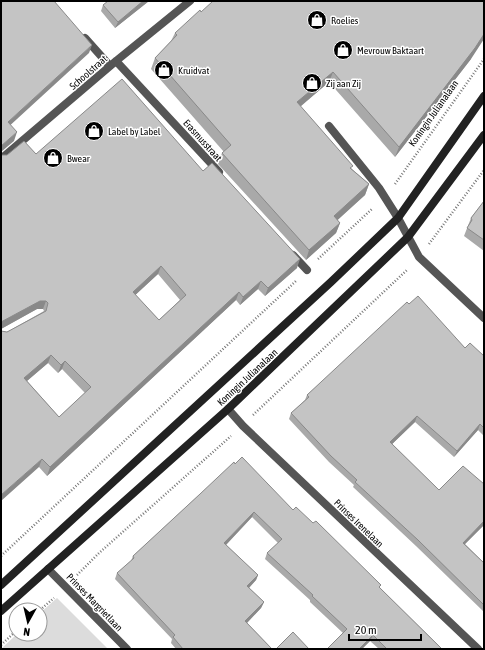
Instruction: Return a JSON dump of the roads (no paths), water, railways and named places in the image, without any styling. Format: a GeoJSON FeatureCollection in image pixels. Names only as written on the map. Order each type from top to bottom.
{"type":"FeatureCollection","features":[{"type":"Feature","properties":{"kind":"main road","name":"Koningin Julianalaan"},"geometry":{"type":"LineString","coordinates":[[1,585],[331,282],[398,218],[484,96]]}},
{"type":"Feature","properties":{"kind":"main road","name":"Koningin Julianalaan"},"geometry":{"type":"LineString","coordinates":[[1,611],[228,409],[408,237],[484,135]]}},
{"type":"Feature","properties":{"kind":"street","name":"Schoolstraat"},"geometry":{"type":"LineString","coordinates":[[1,160],[113,64],[190,1]]}},
{"type":"Feature","properties":{"kind":"street","name":"Erasmusstraat"},"geometry":{"type":"LineString","coordinates":[[80,34],[113,64],[223,177]]}},
{"type":"Feature","properties":{"kind":"street"},"geometry":{"type":"LineString","coordinates":[[329,126],[379,188],[398,218],[419,257],[484,318]]}},
{"type":"Feature","properties":{"kind":"street"},"geometry":{"type":"LineString","coordinates":[[288,250],[307,270]]}},
{"type":"Feature","properties":{"kind":"street","name":"Prinses Irenelaan"},"geometry":{"type":"LineString","coordinates":[[228,409],[243,426],[478,649]]}},
{"type":"Feature","properties":{"kind":"street","name":"Prinses Margrietlaan"},"geometry":{"type":"LineString","coordinates":[[48,569],[127,649]]}},
{"type":"Feature","properties":{"kind":"place","name":"Roelies"},"geometry":{"type":"Point","coordinates":[317,20]}},
{"type":"Feature","properties":{"kind":"place","name":"Mevrouw Baktaart"},"geometry":{"type":"Point","coordinates":[343,50]}},
{"type":"Feature","properties":{"kind":"place","name":"Kruidvat"},"geometry":{"type":"Point","coordinates":[164,70]}},
{"type":"Feature","properties":{"kind":"place","name":"Zij aan Zij"},"geometry":{"type":"Point","coordinates":[312,83]}},
{"type":"Feature","properties":{"kind":"place","name":"Label by Label"},"geometry":{"type":"Point","coordinates":[94,131]}},
{"type":"Feature","properties":{"kind":"place","name":"Bwear"},"geometry":{"type":"Point","coordinates":[53,158]}}]}
